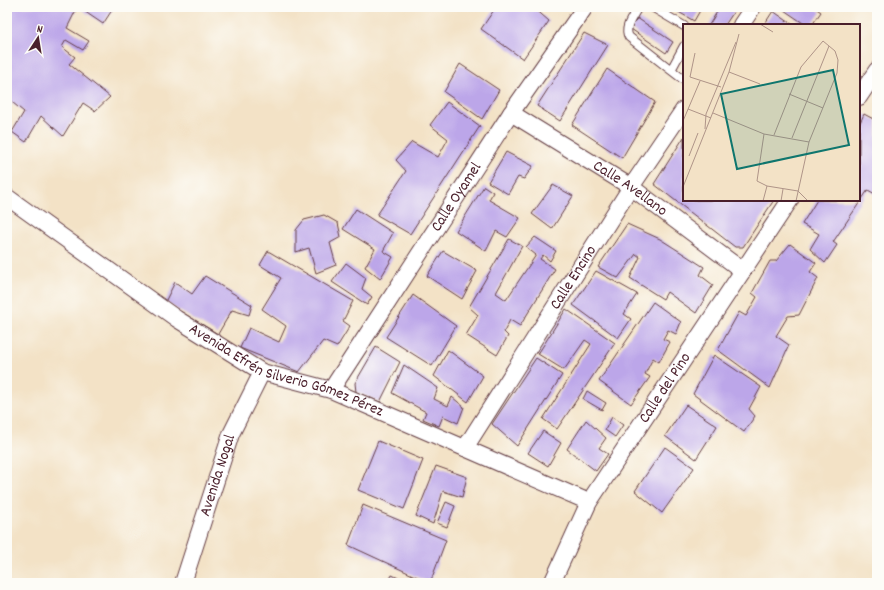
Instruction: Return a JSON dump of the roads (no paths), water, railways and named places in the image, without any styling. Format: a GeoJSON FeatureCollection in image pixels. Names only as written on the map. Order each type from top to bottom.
{"type":"FeatureCollection","features":[{"type":"Feature","properties":{"kind":"street","name":"Calle Oyamel"},"geometry":{"type":"LineString","coordinates":[[331,390],[511,113],[586,7]]}},
{"type":"Feature","properties":{"kind":"street"},"geometry":{"type":"LineString","coordinates":[[742,24],[753,7]]}},
{"type":"Feature","properties":{"kind":"street"},"geometry":{"type":"LineString","coordinates":[[860,96],[877,70]]}},
{"type":"Feature","properties":{"kind":"street","name":"Calle Encino"},"geometry":{"type":"LineString","coordinates":[[465,448],[631,187],[683,110]]}},
{"type":"Feature","properties":{"kind":"street","name":"Calle Avellano"},"geometry":{"type":"LineString","coordinates":[[511,113],[631,187],[743,272]]}},
{"type":"Feature","properties":{"kind":"street","name":"Avenida Efrén Silverio Gómez Pérez"},"geometry":{"type":"LineString","coordinates":[[7,197],[177,320],[262,372],[331,390],[589,502]]}},
{"type":"Feature","properties":{"kind":"street","name":"Calle del Pino"},"geometry":{"type":"LineString","coordinates":[[552,583],[589,502],[789,201]]}},
{"type":"Feature","properties":{"kind":"street","name":"Avenida Nogal"},"geometry":{"type":"LineString","coordinates":[[183,583],[231,434],[262,372]]}},
{"type":"Feature","properties":{"kind":"lane"},"geometry":{"type":"LineString","coordinates":[[638,7],[627,28],[627,33],[683,79]]}},
{"type":"Feature","properties":{"kind":"lane"},"geometry":{"type":"LineString","coordinates":[[652,7],[683,25]]}},
{"type":"Feature","properties":{"kind":"lane"},"geometry":{"type":"LineString","coordinates":[[671,70],[683,48]]}}]}
